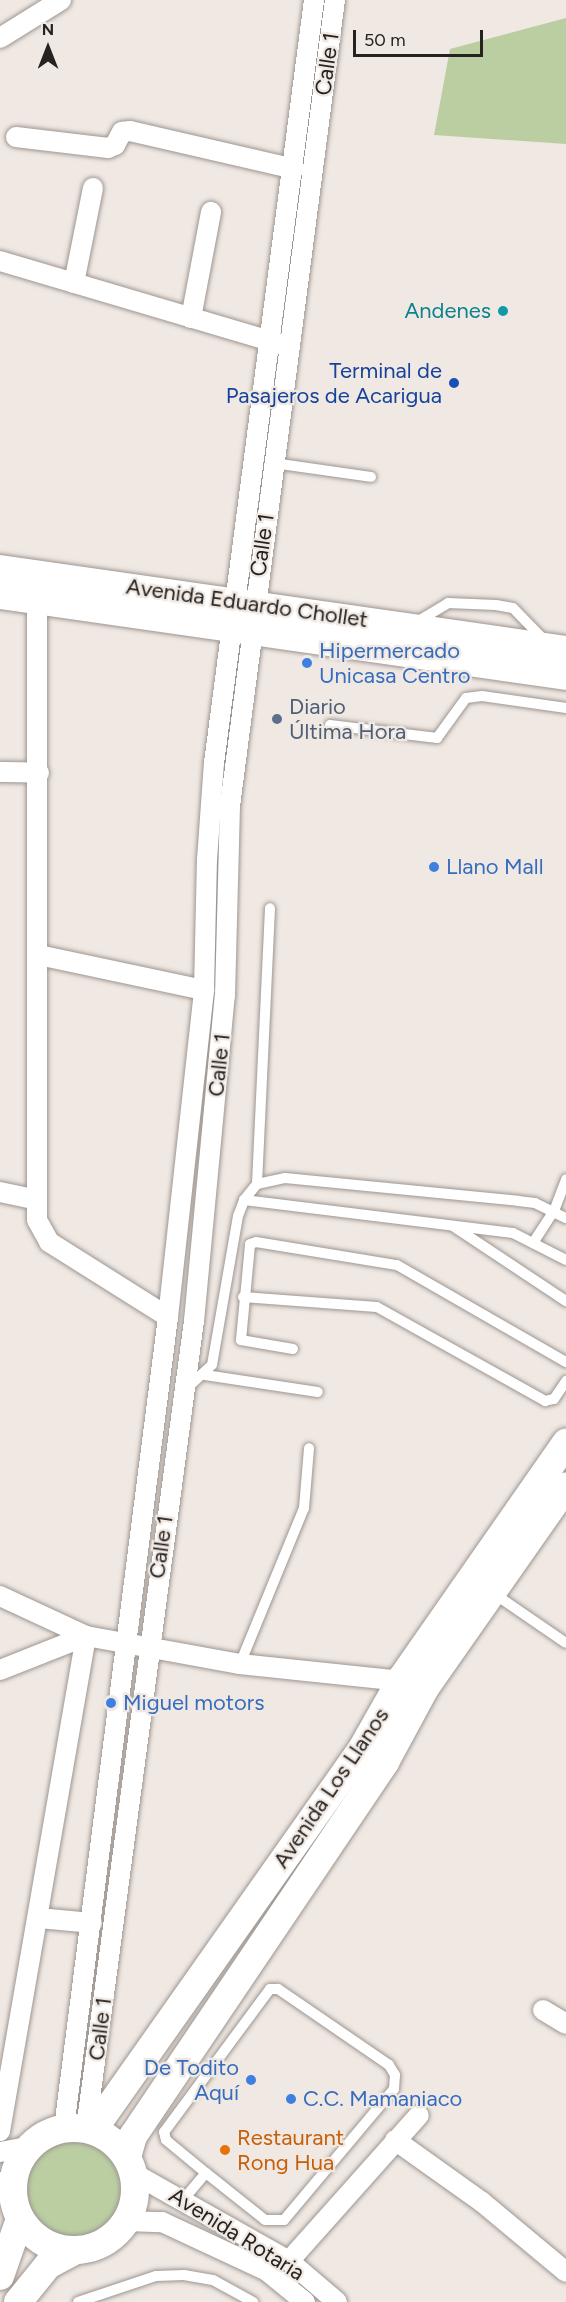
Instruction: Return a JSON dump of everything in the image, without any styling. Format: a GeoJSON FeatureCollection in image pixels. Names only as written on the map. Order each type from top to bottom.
{"type":"FeatureCollection","features":[{"type":"Feature","properties":{"kind":"street"},"geometry":{"type":"LineString","coordinates":[[0,38],[62,0]]}},
{"type":"Feature","properties":{"kind":"street","name":"Calle 1"},"geometry":{"type":"LineString","coordinates":[[81,2129],[92,1923],[138,1646],[184,1391],[225,996],[230,806],[242,615],[273,463],[279,344],[294,169],[314,0]]}},
{"type":"Feature","properties":{"kind":"street","name":"Calle 1"},"geometry":{"type":"LineString","coordinates":[[81,2129],[138,1646],[168,1317],[204,990],[207,860],[279,344],[335,0]]}},
{"type":"Feature","properties":{"kind":"street"},"geometry":{"type":"LineString","coordinates":[[16,137],[108,148],[115,145],[122,132],[130,131],[294,169]]}},
{"type":"Feature","properties":{"kind":"street"},"geometry":{"type":"LineString","coordinates":[[74,283],[93,188]]}},
{"type":"Feature","properties":{"kind":"street"},"geometry":{"type":"LineString","coordinates":[[191,318],[211,212]]}},
{"type":"Feature","properties":{"kind":"street"},"geometry":{"type":"LineString","coordinates":[[0,261],[279,344]]}},
{"type":"Feature","properties":{"kind":"street","name":"Avenida Eduardo Chollet"},"geometry":{"type":"LineString","coordinates":[[0,569],[566,676]]}},
{"type":"Feature","properties":{"kind":"street","name":"Avenida Eduardo Chollet"},"geometry":{"type":"LineString","coordinates":[[0,595],[37,600],[409,626],[559,649]]}},
{"type":"Feature","properties":{"kind":"street"},"geometry":{"type":"LineString","coordinates":[[37,600],[39,955],[34,1199],[37,1220],[49,1242],[168,1317]]}},
{"type":"Feature","properties":{"kind":"street"},"geometry":{"type":"LineString","coordinates":[[0,772],[39,773]]}},
{"type":"Feature","properties":{"kind":"street"},"geometry":{"type":"LineString","coordinates":[[39,955],[204,990]]}},
{"type":"Feature","properties":{"kind":"street"},"geometry":{"type":"LineString","coordinates":[[0,1192],[34,1199]]}},
{"type":"Feature","properties":{"kind":"street","name":"Avenida Los Llanos"},"geometry":{"type":"LineString","coordinates":[[130,2165],[133,2136],[385,1762],[414,1683],[566,1443]]}},
{"type":"Feature","properties":{"kind":"street","name":"Avenida Los Llanos"},"geometry":{"type":"LineString","coordinates":[[81,2129],[363,1747],[492,1592],[566,1487]]}},
{"type":"Feature","properties":{"kind":"street"},"geometry":{"type":"LineString","coordinates":[[0,1596],[86,1636],[240,1664],[414,1683]]}},
{"type":"Feature","properties":{"kind":"street"},"geometry":{"type":"LineString","coordinates":[[0,1670],[86,1636]]}},
{"type":"Feature","properties":{"kind":"street"},"geometry":{"type":"LineString","coordinates":[[0,2131],[86,1636]]}},
{"type":"Feature","properties":{"kind":"street"},"geometry":{"type":"LineString","coordinates":[[38,1918],[92,1923]]}},
{"type":"Feature","properties":{"kind":"street"},"geometry":{"type":"LineString","coordinates":[[543,2010],[566,2024]]}},
{"type":"Feature","properties":{"kind":"street"},"geometry":{"type":"LineString","coordinates":[[289,2260],[419,2115]]}},
{"type":"Feature","properties":{"kind":"street"},"geometry":{"type":"LineString","coordinates":[[0,2276],[13,2182],[18,2163],[29,2147],[45,2135],[81,2129],[112,2141],[130,2165],[133,2206],[126,2221],[104,2242],[76,2250],[48,2265],[18,2302]]}},
{"type":"Feature","properties":{"kind":"street"},"geometry":{"type":"LineString","coordinates":[[395,2140],[482,2202],[566,2272]]}},
{"type":"Feature","properties":{"kind":"street"},"geometry":{"type":"LineString","coordinates":[[0,2152],[29,2147]]}},
{"type":"Feature","properties":{"kind":"street","name":"Avenida Rotaria"},"geometry":{"type":"LineString","coordinates":[[130,2165],[183,2200],[289,2260],[337,2302]]}},
{"type":"Feature","properties":{"kind":"street"},"geometry":{"type":"LineString","coordinates":[[11,2201],[44,2242],[76,2250]]}},
{"type":"Feature","properties":{"kind":"street","name":"Avenida Rotaria"},"geometry":{"type":"LineString","coordinates":[[126,2221],[162,2222],[185,2232],[267,2271],[305,2302]]}},
{"type":"Feature","properties":{"kind":"lane"},"geometry":{"type":"LineString","coordinates":[[273,463],[371,477]]}},
{"type":"Feature","properties":{"kind":"lane"},"geometry":{"type":"LineString","coordinates":[[330,725],[437,738],[466,698],[482,696],[566,708]]}},
{"type":"Feature","properties":{"kind":"lane"},"geometry":{"type":"LineString","coordinates":[[184,1391],[205,1375],[216,1353],[244,1200],[257,1184],[270,908]]}},
{"type":"Feature","properties":{"kind":"lane"},"geometry":{"type":"LineString","coordinates":[[257,1184],[285,1178],[518,1201],[554,1211],[566,1218]]}},
{"type":"Feature","properties":{"kind":"lane"},"geometry":{"type":"LineString","coordinates":[[533,1243],[554,1211],[566,1179]]}},
{"type":"Feature","properties":{"kind":"lane"},"geometry":{"type":"LineString","coordinates":[[244,1200],[513,1233],[566,1260]]}},
{"type":"Feature","properties":{"kind":"lane"},"geometry":{"type":"LineString","coordinates":[[451,1224],[566,1301]]}},
{"type":"Feature","properties":{"kind":"lane"},"geometry":{"type":"LineString","coordinates":[[293,1349],[241,1340],[243,1297],[250,1244],[256,1242],[387,1263],[566,1362]]}},
{"type":"Feature","properties":{"kind":"lane"},"geometry":{"type":"LineString","coordinates":[[243,1297],[377,1307],[545,1401],[554,1399],[566,1381]]}},
{"type":"Feature","properties":{"kind":"lane"},"geometry":{"type":"LineString","coordinates":[[205,1375],[318,1392]]}},
{"type":"Feature","properties":{"kind":"lane"},"geometry":{"type":"LineString","coordinates":[[240,1664],[304,1508],[309,1448]]}},
{"type":"Feature","properties":{"kind":"lane"},"geometry":{"type":"LineString","coordinates":[[492,1592],[566,1643]]}},
{"type":"Feature","properties":{"kind":"lane"},"geometry":{"type":"LineString","coordinates":[[270,1989],[287,1995],[389,2066],[395,2075],[394,2089],[284,2220],[265,2220],[206,2173],[166,2140],[164,2132],[270,1989]]}},
{"type":"Feature","properties":{"kind":"lane"},"geometry":{"type":"LineString","coordinates":[[183,2200],[206,2173]]}},
{"type":"Feature","properties":{"kind":"lane"},"geometry":{"type":"LineString","coordinates":[[78,2302],[156,2276],[184,2275],[213,2280],[253,2302]]}},
{"type":"Feature","properties":{"kind":"green space"},"geometry":{"type":"Polygon","coordinates":[[[566,18],[566,144],[434,135],[450,49],[566,18]]]}},
{"type":"Feature","properties":{"kind":"green space"},"geometry":{"type":"Polygon","coordinates":[[[74,2139],[93,2143],[109,2154],[120,2170],[124,2189],[120,2208],[109,2224],[93,2235],[74,2239],[55,2235],[39,2224],[28,2208],[24,2189],[28,2170],[39,2154],[55,2143],[74,2139]]]}},
{"type":"Feature","properties":{"kind":"place","name":"Andenes"},"geometry":{"type":"Point","coordinates":[503,311]}},
{"type":"Feature","properties":{"kind":"place","name":"Terminal de Pasajeros de Acarigua"},"geometry":{"type":"Point","coordinates":[454,383]}},
{"type":"Feature","properties":{"kind":"place","name":"Hipermercado Unicasa Centro"},"geometry":{"type":"Point","coordinates":[307,663]}},
{"type":"Feature","properties":{"kind":"place","name":"Diario Última Hora"},"geometry":{"type":"Point","coordinates":[277,719]}},
{"type":"Feature","properties":{"kind":"place","name":"Llano Mall"},"geometry":{"type":"Point","coordinates":[434,867]}},
{"type":"Feature","properties":{"kind":"place","name":"Miguel motors"},"geometry":{"type":"Point","coordinates":[111,1703]}},
{"type":"Feature","properties":{"kind":"place","name":"De Todito Aquí"},"geometry":{"type":"Point","coordinates":[251,2080]}},
{"type":"Feature","properties":{"kind":"place","name":"C.C. Mamaniaco"},"geometry":{"type":"Point","coordinates":[291,2099]}},
{"type":"Feature","properties":{"kind":"place","name":"Restaurant Rong Hua"},"geometry":{"type":"Point","coordinates":[225,2150]}}]}
